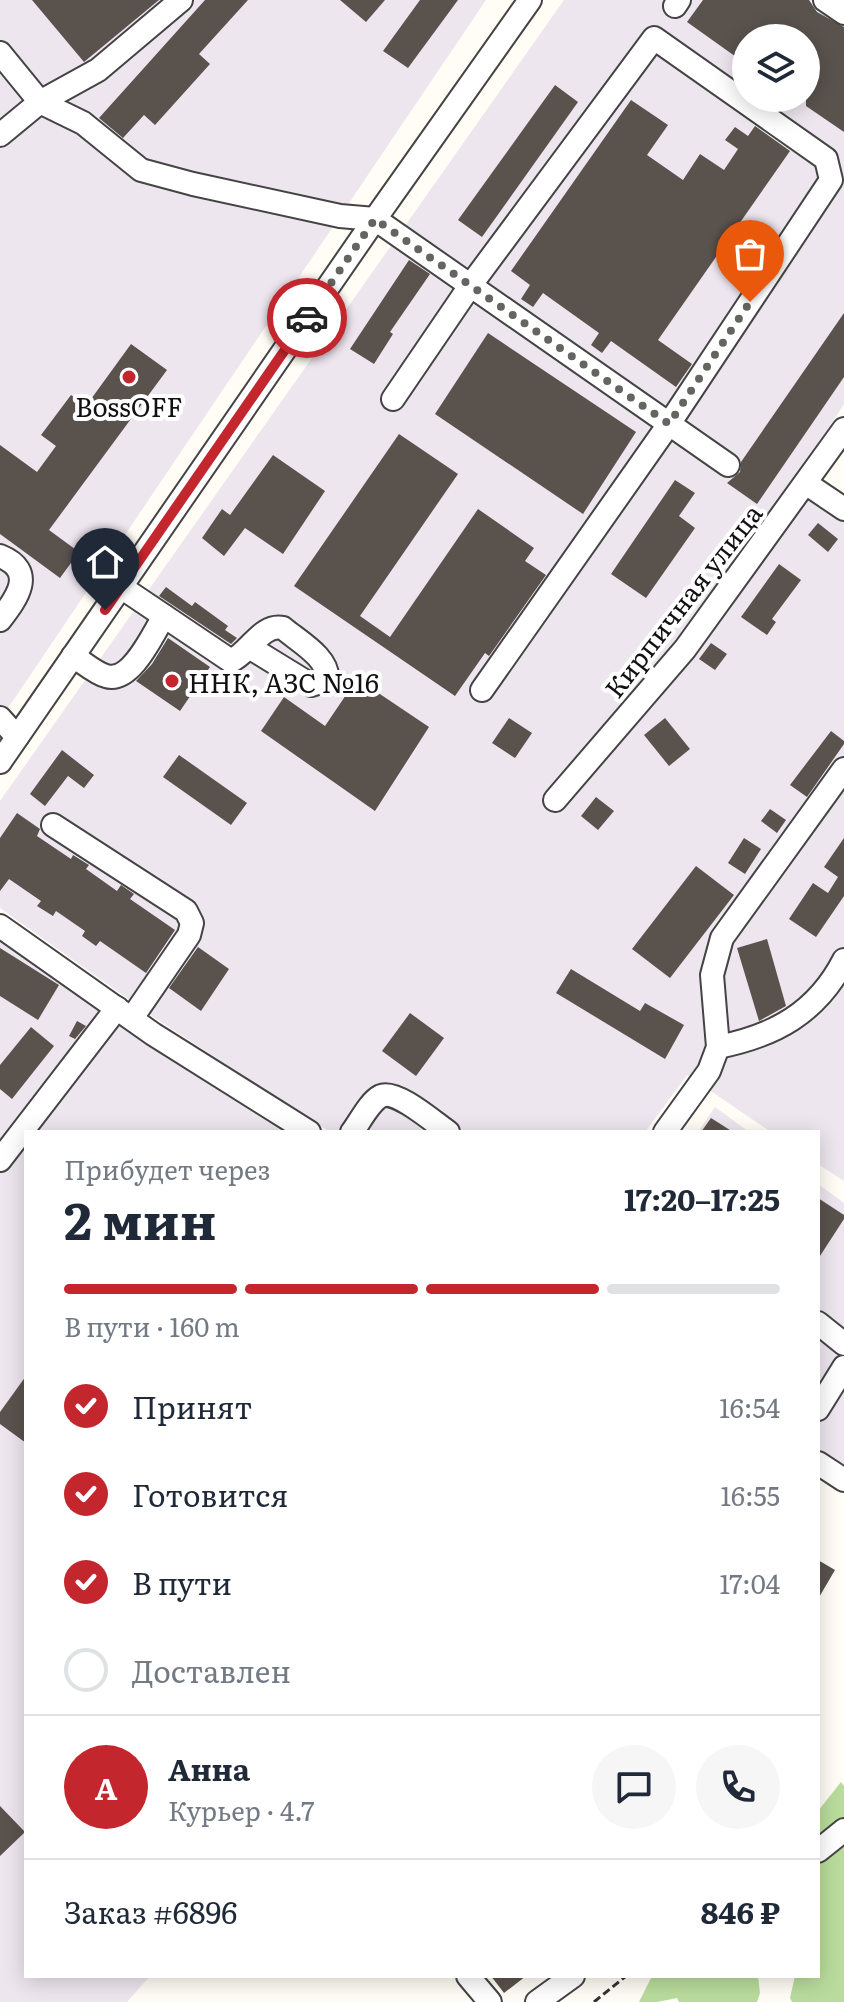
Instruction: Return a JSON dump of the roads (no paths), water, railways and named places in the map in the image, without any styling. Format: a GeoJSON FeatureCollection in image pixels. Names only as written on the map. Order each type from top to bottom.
{"type":"FeatureCollection","features":[{"type":"Feature","properties":{"kind":"street"},"geometry":{"type":"LineString","coordinates":[[0,135],[40,102],[98,70],[181,0]]}},
{"type":"Feature","properties":{"kind":"street"},"geometry":{"type":"LineString","coordinates":[[0,762],[530,0]]}},
{"type":"Feature","properties":{"kind":"street"},"geometry":{"type":"LineString","coordinates":[[825,0],[844,13]]}},
{"type":"Feature","properties":{"kind":"street"},"geometry":{"type":"LineString","coordinates":[[393,399],[470,286],[654,38],[826,159],[831,180],[669,424],[482,690]]}},
{"type":"Feature","properties":{"kind":"street"},"geometry":{"type":"LineString","coordinates":[[0,53],[40,102],[83,123],[141,170],[340,216],[375,219],[728,465]]}},
{"type":"Feature","properties":{"kind":"street","name":"Кирпичная улица"},"geometry":{"type":"LineString","coordinates":[[555,800],[685,649],[844,429]]}},
{"type":"Feature","properties":{"kind":"street"},"geometry":{"type":"LineString","coordinates":[[807,484],[844,509]]}},
{"type":"Feature","properties":{"kind":"street"},"geometry":{"type":"LineString","coordinates":[[0,556],[12,561],[20,573],[16,599],[0,620]]}},
{"type":"Feature","properties":{"kind":"street"},"geometry":{"type":"LineString","coordinates":[[121,587],[231,661],[249,647]]}},
{"type":"Feature","properties":{"kind":"street"},"geometry":{"type":"LineString","coordinates":[[73,656],[106,677],[119,676],[130,670],[164,616]]}},
{"type":"Feature","properties":{"kind":"street"},"geometry":{"type":"LineString","coordinates":[[0,718],[17,737]]}},
{"type":"Feature","properties":{"kind":"street"},"geometry":{"type":"LineString","coordinates":[[666,1130],[709,1071],[718,1047],[712,975],[722,938],[844,769]]}},
{"type":"Feature","properties":{"kind":"street"},"geometry":{"type":"LineString","coordinates":[[25,1130],[189,935],[192,923],[186,911],[53,825]]}},
{"type":"Feature","properties":{"kind":"street"},"geometry":{"type":"LineString","coordinates":[[0,926],[124,1013],[306,1130]]}},
{"type":"Feature","properties":{"kind":"street"},"geometry":{"type":"LineString","coordinates":[[718,1047],[749,1041],[783,1025],[811,1006],[844,960]]}},
{"type":"Feature","properties":{"kind":"street"},"geometry":{"type":"LineString","coordinates":[[354,1130],[378,1098],[385,1094],[396,1096],[445,1130]]}},
{"type":"Feature","properties":{"kind":"street"},"geometry":{"type":"LineString","coordinates":[[0,1160],[24,1132]]}},
{"type":"Feature","properties":{"kind":"street"},"geometry":{"type":"LineString","coordinates":[[820,1325],[844,1344]]}},
{"type":"Feature","properties":{"kind":"street"},"geometry":{"type":"LineString","coordinates":[[820,1406],[844,1367]]}},
{"type":"Feature","properties":{"kind":"street"},"geometry":{"type":"LineString","coordinates":[[820,1464],[844,1480]]}},
{"type":"Feature","properties":{"kind":"street"},"geometry":{"type":"LineString","coordinates":[[820,1849],[844,1830]]}},
{"type":"Feature","properties":{"kind":"street"},"geometry":{"type":"LineString","coordinates":[[470,1978],[490,2002]]}},
{"type":"Feature","properties":{"kind":"street"},"geometry":{"type":"LineString","coordinates":[[537,2002],[570,1978]]}},
{"type":"Feature","properties":{"kind":"place","name":"BossOFF"},"geometry":{"type":"Point","coordinates":[129,377]}},
{"type":"Feature","properties":{"kind":"place","name":"ННК, АЗС №16"},"geometry":{"type":"Point","coordinates":[172,681]}}]}
